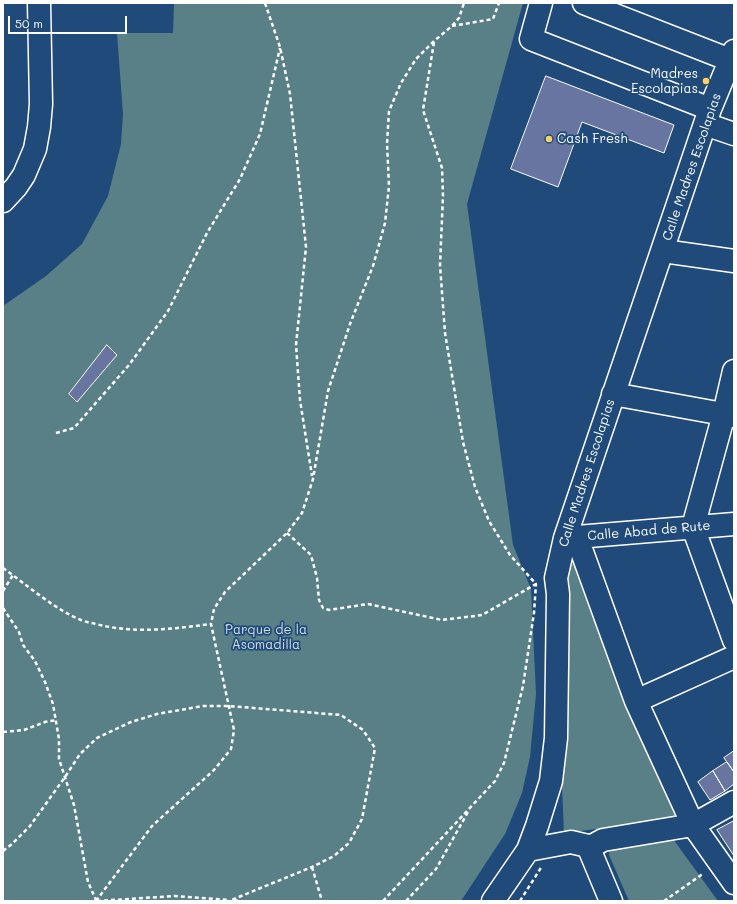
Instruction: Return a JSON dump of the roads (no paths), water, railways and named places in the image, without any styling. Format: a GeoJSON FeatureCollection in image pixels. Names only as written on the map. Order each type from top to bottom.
{"type":"FeatureCollection","features":[{"type":"Feature","properties":{"kind":"street"},"geometry":{"type":"LineString","coordinates":[[3,201],[16,187],[24,175],[35,149],[39,127],[41,104],[39,3]]}},
{"type":"Feature","properties":{"kind":"street"},"geometry":{"type":"LineString","coordinates":[[542,3],[530,39],[708,116],[734,134]]}},
{"type":"Feature","properties":{"kind":"street"},"geometry":{"type":"LineString","coordinates":[[584,3],[732,55]]}},
{"type":"Feature","properties":{"kind":"street","name":"Calle Madres Escolapias"},"geometry":{"type":"LineString","coordinates":[[493,901],[528,850],[551,781],[556,738],[558,594],[546,581],[571,538],[613,394],[708,116],[732,55]]}},
{"type":"Feature","properties":{"kind":"street"},"geometry":{"type":"LineString","coordinates":[[662,251],[734,261]]}},
{"type":"Feature","properties":{"kind":"street"},"geometry":{"type":"LineString","coordinates":[[734,371],[729,415],[693,527],[734,640]]}},
{"type":"Feature","properties":{"kind":"street"},"geometry":{"type":"LineString","coordinates":[[613,394],[729,415]]}},
{"type":"Feature","properties":{"kind":"street","name":"Calle Abad de Rute"},"geometry":{"type":"LineString","coordinates":[[571,538],[734,524]]}},
{"type":"Feature","properties":{"kind":"street","name":"Calle Madres Escolapias"},"geometry":{"type":"LineString","coordinates":[[571,538],[636,701],[693,825],[734,883]]}},
{"type":"Feature","properties":{"kind":"street"},"geometry":{"type":"LineString","coordinates":[[636,701],[734,657]]}},
{"type":"Feature","properties":{"kind":"street"},"geometry":{"type":"LineString","coordinates":[[528,850],[571,842],[588,846],[594,845],[603,840],[693,825],[734,802]]}},
{"type":"Feature","properties":{"kind":"street"},"geometry":{"type":"LineString","coordinates":[[588,846],[611,901]]}},
{"type":"Feature","properties":{"kind":"place","name":"Madres Escolapias"},"geometry":{"type":"Point","coordinates":[706,81]}},
{"type":"Feature","properties":{"kind":"place","name":"Cash Fresh"},"geometry":{"type":"Point","coordinates":[549,139]}},
{"type":"Feature","properties":{"kind":"park label","name":"Parque de la Asomadilla"},"geometry":{"type":"Point","coordinates":[266,638]}}]}
